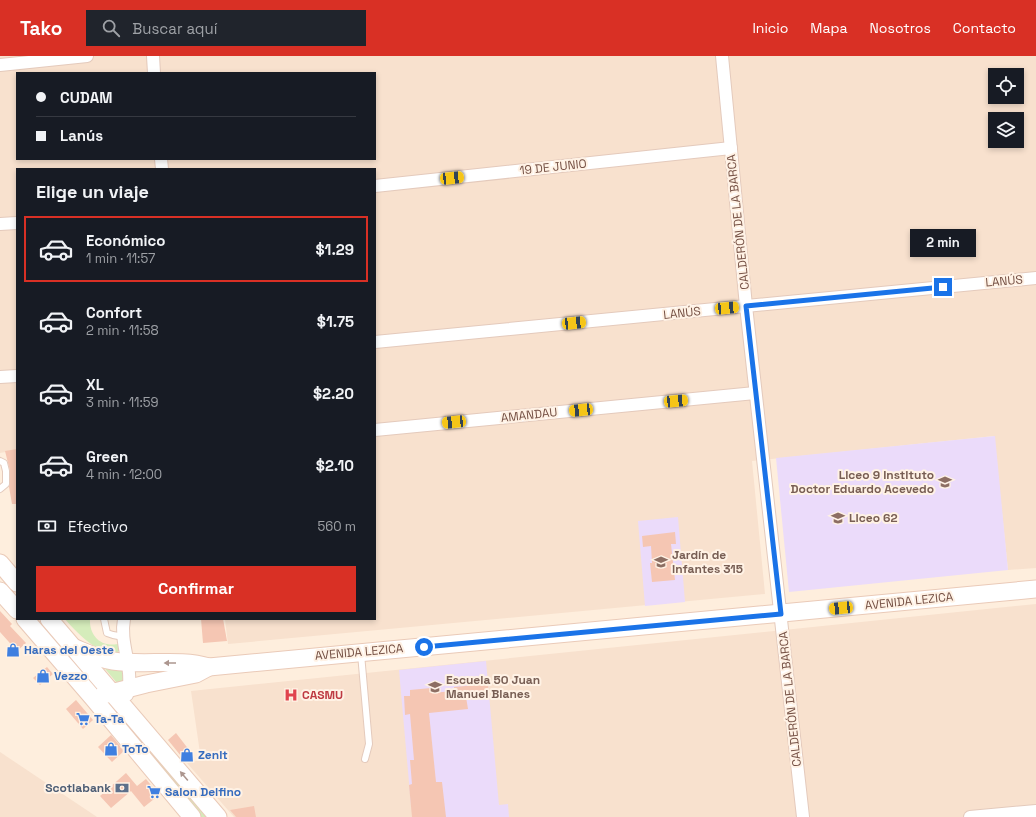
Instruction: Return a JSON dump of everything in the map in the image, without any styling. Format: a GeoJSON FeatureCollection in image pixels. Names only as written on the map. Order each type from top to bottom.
{"type":"FeatureCollection","features":[{"type":"Feature","properties":{"kind":"street"},"geometry":{"type":"LineString","coordinates":[[0,65],[88,56]]}},
{"type":"Feature","properties":{"kind":"street"},"geometry":{"type":"LineString","coordinates":[[153,56],[154,72]]}},
{"type":"Feature","properties":{"kind":"street","name":"CALDERÓN DE LA BARCA"},"geometry":{"type":"LineString","coordinates":[[722,56],[755,393],[781,614],[802,817]]}},
{"type":"Feature","properties":{"kind":"street","name":"19 DE JUNIO"},"geometry":{"type":"LineString","coordinates":[[376,186],[731,148]]}},
{"type":"Feature","properties":{"kind":"street"},"geometry":{"type":"LineString","coordinates":[[0,224],[16,222]]}},
{"type":"Feature","properties":{"kind":"street","name":"LANÚS"},"geometry":{"type":"LineString","coordinates":[[376,342],[1036,278]]}},
{"type":"Feature","properties":{"kind":"street"},"geometry":{"type":"LineString","coordinates":[[0,377],[16,376]]}},
{"type":"Feature","properties":{"kind":"street","name":"AMANDAU"},"geometry":{"type":"LineString","coordinates":[[376,430],[755,393]]}},
{"type":"Feature","properties":{"kind":"street"},"geometry":{"type":"LineString","coordinates":[[0,563],[16,582]]}},
{"type":"Feature","properties":{"kind":"street","name":"AVENIDA LEZICA"},"geometry":{"type":"LineString","coordinates":[[75,648],[96,657],[128,662],[194,663],[209,667],[781,614],[1036,588]]}},
{"type":"Feature","properties":{"kind":"street"},"geometry":{"type":"LineString","coordinates":[[0,591],[16,609]]}},
{"type":"Feature","properties":{"kind":"street"},"geometry":{"type":"LineString","coordinates":[[26,620],[192,817]]}},
{"type":"Feature","properties":{"kind":"street"},"geometry":{"type":"LineString","coordinates":[[50,620],[218,817]]}},
{"type":"Feature","properties":{"kind":"street"},"geometry":{"type":"LineString","coordinates":[[123,705],[129,688],[130,676],[123,628],[124,620]]}},
{"type":"Feature","properties":{"kind":"street","name":"AVENIDA LEZICA"},"geometry":{"type":"LineString","coordinates":[[93,698],[129,688],[196,674],[209,667]]}},
{"type":"Feature","properties":{"kind":"street"},"geometry":{"type":"LineString","coordinates":[[970,817],[1036,811]]}},
{"type":"Feature","properties":{"kind":"lane"},"geometry":{"type":"LineString","coordinates":[[0,461],[4,463],[7,478],[6,484],[0,489]]}},
{"type":"Feature","properties":{"kind":"lane"},"geometry":{"type":"LineString","coordinates":[[104,620],[107,633],[113,636],[124,637]]}},
{"type":"Feature","properties":{"kind":"lane"},"geometry":{"type":"LineString","coordinates":[[361,652],[369,744],[365,759]]}},
{"type":"Feature","properties":{"kind":"shaded area"},"geometry":{"type":"Polygon","coordinates":[[[0,56],[1036,56],[1036,568],[1008,570],[994,436],[752,461],[765,594],[228,644],[225,620],[376,620],[376,168],[16,168],[16,450],[0,453],[0,56]]]}},
{"type":"Feature","properties":{"kind":"shaded area"},"geometry":{"type":"Polygon","coordinates":[[[995,436],[1008,570],[789,592],[776,458],[995,436]]]}},
{"type":"Feature","properties":{"kind":"shaded area","name":"Jardín de infantes 315"},"geometry":{"type":"Polygon","coordinates":[[[678,517],[685,602],[645,606],[638,521],[678,517]]]}},
{"type":"Feature","properties":{"kind":"shaded area"},"geometry":{"type":"Polygon","coordinates":[[[1036,604],[1036,817],[234,817],[187,763],[201,760],[191,691],[1036,604]]]}},
{"type":"Feature","properties":{"kind":"shaded area"},"geometry":{"type":"Polygon","coordinates":[[[486,661],[499,805],[508,804],[509,817],[426,817],[411,805],[399,670],[486,661]]]}},
{"type":"Feature","properties":{"kind":"shaded area"},"geometry":{"type":"Polygon","coordinates":[[[0,752],[97,817],[0,817],[0,752]]]}},
{"type":"Feature","properties":{"kind":"green space"},"geometry":{"type":"Polygon","coordinates":[[[66,620],[90,620],[92,631],[98,640],[108,644],[121,643],[120,650],[114,655],[100,650],[93,646],[66,620]]]}},
{"type":"Feature","properties":{"kind":"green space"},"geometry":{"type":"Polygon","coordinates":[[[101,664],[124,670],[126,680],[117,683],[101,664]]]}},
{"type":"Feature","properties":{"kind":"green space"},"geometry":{"type":"Polygon","coordinates":[[[119,718],[123,718],[206,817],[200,817],[119,718]]]}},
{"type":"Feature","properties":{"kind":"building"},"geometry":{"type":"Polygon","coordinates":[[[16,449],[16,504],[12,504],[9,487],[10,471],[5,451],[16,449]]]}},
{"type":"Feature","properties":{"kind":"building"},"geometry":{"type":"Polygon","coordinates":[[[675,532],[676,544],[671,544],[675,580],[652,582],[650,563],[652,563],[651,546],[643,547],[642,536],[675,532]]]}},
{"type":"Feature","properties":{"kind":"building"},"geometry":{"type":"Polygon","coordinates":[[[0,611],[12,624],[10,626],[26,643],[17,651],[0,632],[0,611]]]}},
{"type":"Feature","properties":{"kind":"building"},"geometry":{"type":"Polygon","coordinates":[[[201,620],[223,620],[227,641],[203,643],[201,620]]]}},
{"type":"Feature","properties":{"kind":"building","name":"Vezzo"},"geometry":{"type":"Polygon","coordinates":[[[47,667],[53,674],[40,685],[33,678],[47,667]]]}},
{"type":"Feature","properties":{"kind":"building"},"geometry":{"type":"Polygon","coordinates":[[[488,684],[489,695],[466,697],[468,709],[429,713],[436,782],[442,782],[446,817],[412,817],[409,785],[412,784],[410,760],[414,760],[410,714],[405,715],[404,696],[410,696],[410,690],[431,688],[431,693],[454,691],[454,687],[488,684]]]}},
{"type":"Feature","properties":{"kind":"building"},"geometry":{"type":"Polygon","coordinates":[[[76,700],[93,720],[83,729],[66,709],[76,700]]]}},
{"type":"Feature","properties":{"kind":"building"},"geometry":{"type":"Polygon","coordinates":[[[176,733],[193,755],[185,761],[168,740],[176,733]]]}},
{"type":"Feature","properties":{"kind":"building","name":"ToTo"},"geometry":{"type":"Polygon","coordinates":[[[111,735],[124,751],[112,762],[98,747],[111,735]]]}},
{"type":"Feature","properties":{"kind":"building"},"geometry":{"type":"Polygon","coordinates":[[[126,773],[137,786],[146,779],[159,795],[144,807],[131,791],[111,808],[100,796],[126,773]]]}},
{"type":"Feature","properties":{"kind":"building"},"geometry":{"type":"Polygon","coordinates":[[[254,806],[256,817],[236,817],[230,810],[254,806]]]}},
{"type":"Feature","properties":{"kind":"place","name":"Liceo 9 Instituto Doctor Eduardo Acevedo"},"geometry":{"type":"Point","coordinates":[945,482]}},
{"type":"Feature","properties":{"kind":"place","name":"Liceo 62"},"geometry":{"type":"Point","coordinates":[838,518]}},
{"type":"Feature","properties":{"kind":"place","name":"Jardín de infantes 315"},"geometry":{"type":"Point","coordinates":[661,562]}},
{"type":"Feature","properties":{"kind":"place","name":"Haras del Oeste"},"geometry":{"type":"Point","coordinates":[13,650]}},
{"type":"Feature","properties":{"kind":"place","name":"Vezzo"},"geometry":{"type":"Point","coordinates":[43,676]}},
{"type":"Feature","properties":{"kind":"place","name":"Escuela 50 Juan Manuel Blanes"},"geometry":{"type":"Point","coordinates":[435,687]}},
{"type":"Feature","properties":{"kind":"place","name":"CASMU"},"geometry":{"type":"Point","coordinates":[291,695]}},
{"type":"Feature","properties":{"kind":"place","name":"Ta-Ta"},"geometry":{"type":"Point","coordinates":[83,719]}},
{"type":"Feature","properties":{"kind":"place","name":"ToTo"},"geometry":{"type":"Point","coordinates":[111,749]}},
{"type":"Feature","properties":{"kind":"place","name":"Zenit"},"geometry":{"type":"Point","coordinates":[187,755]}},
{"type":"Feature","properties":{"kind":"place","name":"Scotiabank"},"geometry":{"type":"Point","coordinates":[122,788]}},
{"type":"Feature","properties":{"kind":"place","name":"Salon Delfino"},"geometry":{"type":"Point","coordinates":[154,792]}},
{"type":"Feature","properties":{"kind":"route"},"geometry":{"type":"LineString","coordinates":[[424,647],[781,614],[746,306],[943,287]]}}]}
